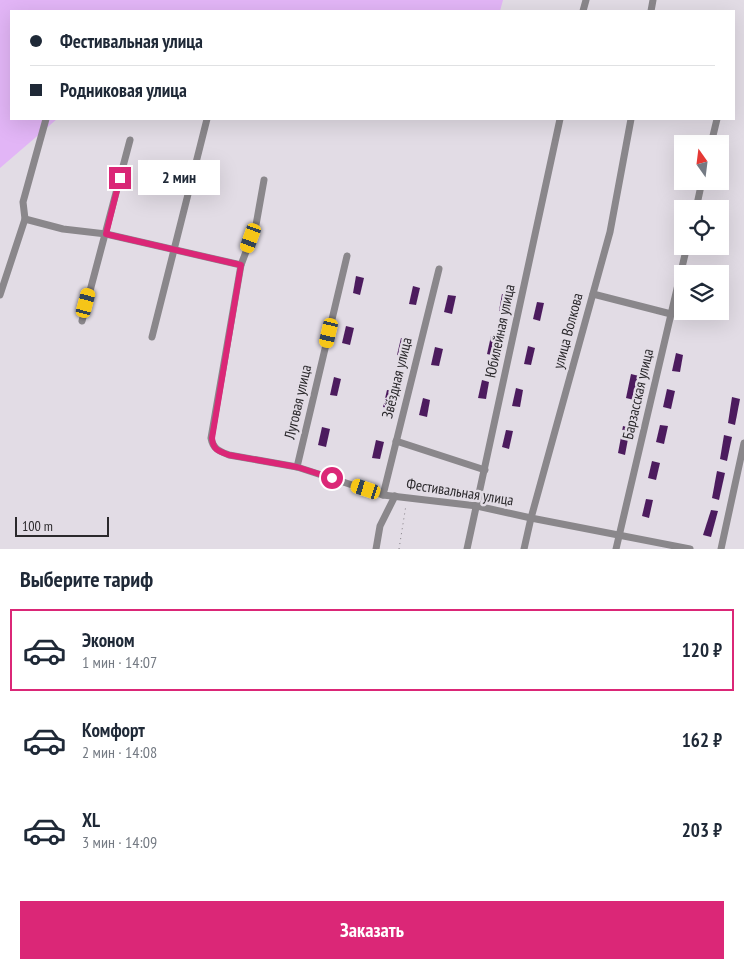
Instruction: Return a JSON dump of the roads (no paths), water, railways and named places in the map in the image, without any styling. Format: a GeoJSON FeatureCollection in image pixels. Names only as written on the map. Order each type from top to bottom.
{"type":"FeatureCollection","features":[{"type":"Feature","properties":{"kind":"street"},"geometry":{"type":"LineString","coordinates":[[0,295],[24,219],[23,202],[46,120]]}},
{"type":"Feature","properties":{"kind":"street"},"geometry":{"type":"LineString","coordinates":[[152,337],[206,120]]}},
{"type":"Feature","properties":{"kind":"street","name":"Юбилейная улица"},"geometry":{"type":"LineString","coordinates":[[466,549],[477,506],[560,120]]}},
{"type":"Feature","properties":{"kind":"street","name":"улица Волкова"},"geometry":{"type":"LineString","coordinates":[[524,549],[610,232],[631,120]]}},
{"type":"Feature","properties":{"kind":"street"},"geometry":{"type":"LineString","coordinates":[[713,135],[717,120]]}},
{"type":"Feature","properties":{"kind":"street"},"geometry":{"type":"LineString","coordinates":[[82,321],[130,140]]}},
{"type":"Feature","properties":{"kind":"street"},"geometry":{"type":"LineString","coordinates":[[24,219],[63,229],[106,234],[241,265],[256,225],[264,180]]}},
{"type":"Feature","properties":{"kind":"street","name":"Барзасская улица"},"geometry":{"type":"LineString","coordinates":[[616,549],[685,255]]}},
{"type":"Feature","properties":{"kind":"street","name":"Луговая улица"},"geometry":{"type":"LineString","coordinates":[[297,467],[347,256]]}},
{"type":"Feature","properties":{"kind":"street","name":"Фестивальная улица"},"geometry":{"type":"LineString","coordinates":[[241,265],[212,438],[212,445],[218,451],[229,455],[297,467],[383,495],[477,506],[690,549]]}},
{"type":"Feature","properties":{"kind":"street","name":"Звёздная улица"},"geometry":{"type":"LineString","coordinates":[[383,495],[439,269]]}},
{"type":"Feature","properties":{"kind":"street"},"geometry":{"type":"LineString","coordinates":[[593,294],[671,314]]}},
{"type":"Feature","properties":{"kind":"street"},"geometry":{"type":"LineString","coordinates":[[396,441],[484,470]]}},
{"type":"Feature","properties":{"kind":"street"},"geometry":{"type":"LineString","coordinates":[[721,549],[744,443]]}},
{"type":"Feature","properties":{"kind":"street"},"geometry":{"type":"LineString","coordinates":[[376,549],[380,526],[395,496]]}}]}
